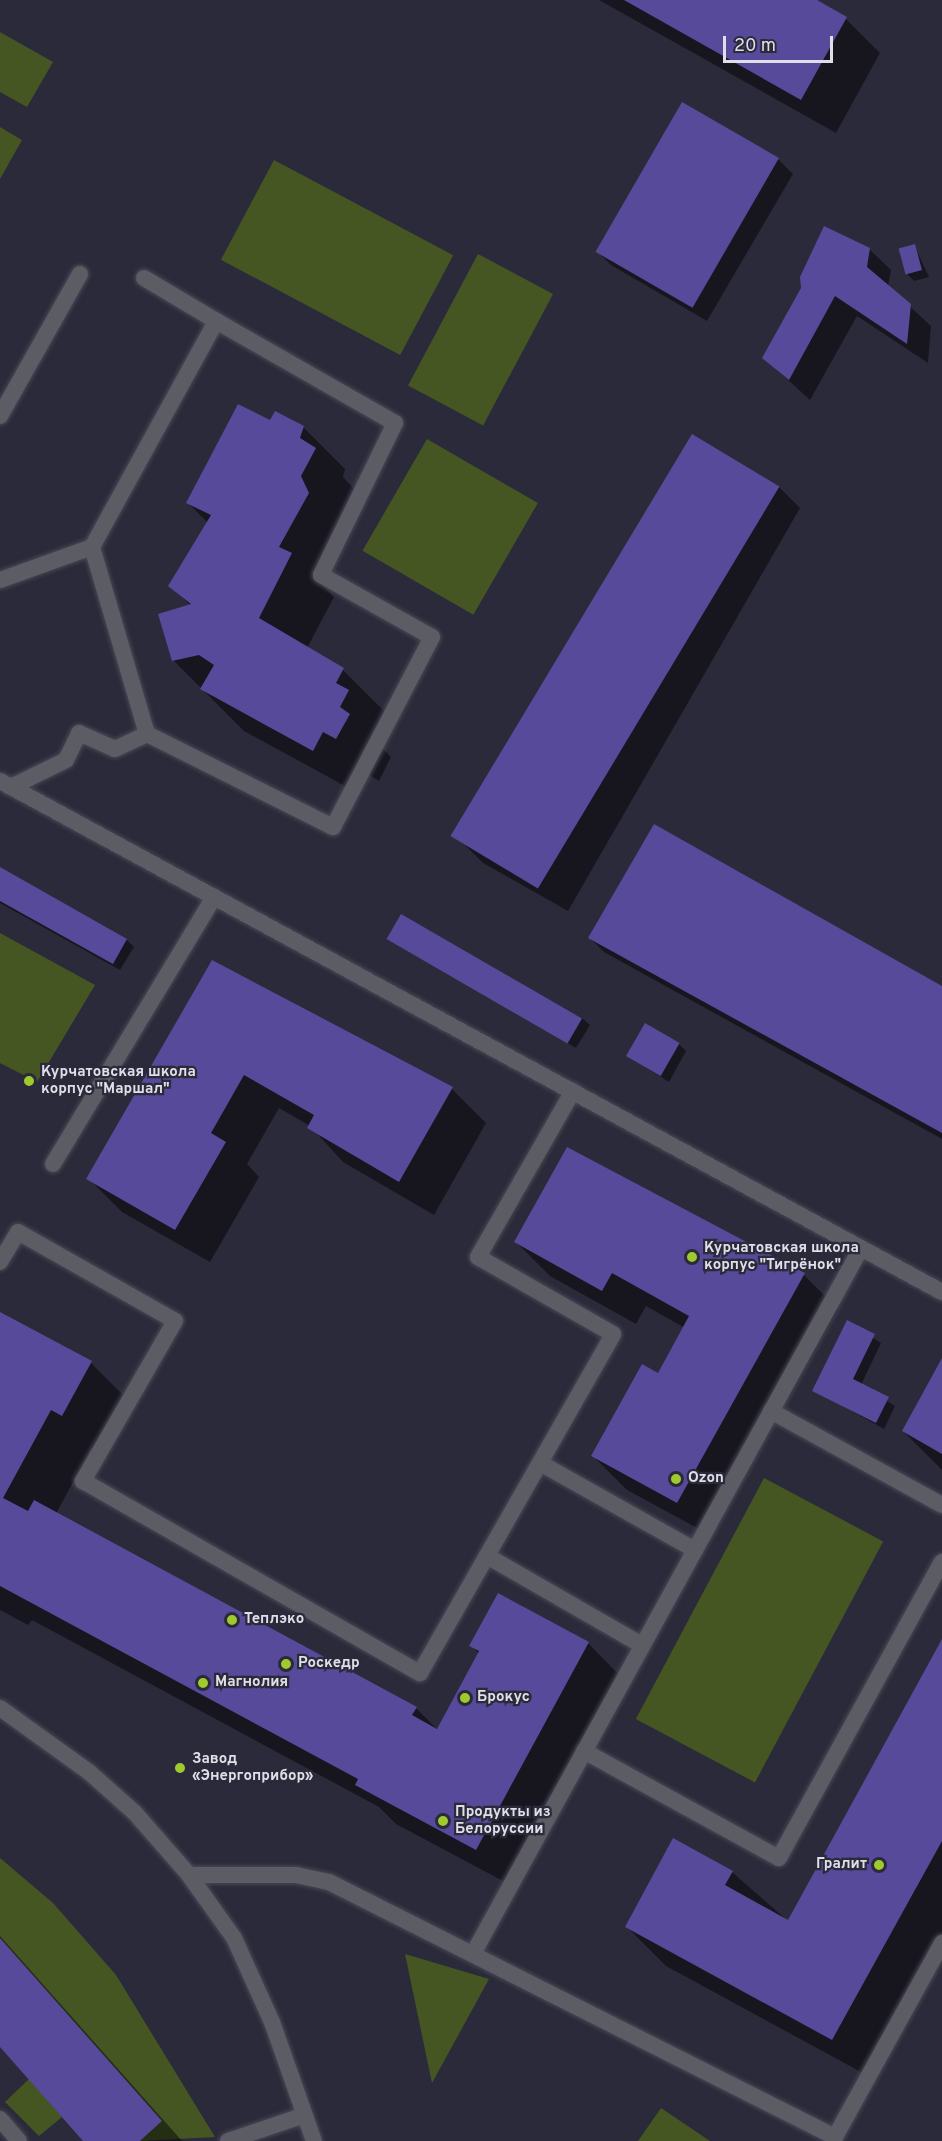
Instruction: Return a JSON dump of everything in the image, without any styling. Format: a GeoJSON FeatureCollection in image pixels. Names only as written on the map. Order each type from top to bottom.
{"type":"FeatureCollection","features":[{"type":"Feature","properties":{"kind":"street"},"geometry":{"type":"LineString","coordinates":[[0,416],[80,274]]}},
{"type":"Feature","properties":{"kind":"street"},"geometry":{"type":"LineString","coordinates":[[92,548],[147,734],[333,827],[432,637],[321,575],[395,423],[144,278]]}},
{"type":"Feature","properties":{"kind":"street"},"geometry":{"type":"LineString","coordinates":[[0,580],[92,548],[216,321]]}},
{"type":"Feature","properties":{"kind":"street"},"geometry":{"type":"LineString","coordinates":[[5,784],[66,759],[79,733],[115,749],[147,734]]}},
{"type":"Feature","properties":{"kind":"street"},"geometry":{"type":"LineString","coordinates":[[5,784],[942,1292]]}},
{"type":"Feature","properties":{"kind":"street"},"geometry":{"type":"LineString","coordinates":[[53,1164],[214,897]]}},
{"type":"Feature","properties":{"kind":"street"},"geometry":{"type":"LineString","coordinates":[[0,1262],[18,1232],[175,1321],[83,1481],[420,1673],[614,1334],[478,1257],[573,1091]]}},
{"type":"Feature","properties":{"kind":"street"},"geometry":{"type":"LineString","coordinates":[[474,1952],[861,1248]]}},
{"type":"Feature","properties":{"kind":"street"},"geometry":{"type":"LineString","coordinates":[[771,1411],[942,1505]]}},
{"type":"Feature","properties":{"kind":"street"},"geometry":{"type":"LineString","coordinates":[[540,1463],[695,1550]]}},
{"type":"Feature","properties":{"kind":"street"},"geometry":{"type":"LineString","coordinates":[[487,1556],[642,1645]]}},
{"type":"Feature","properties":{"kind":"street"},"geometry":{"type":"LineString","coordinates":[[584,1751],[779,1858],[942,1562]]}},
{"type":"Feature","properties":{"kind":"street"},"geometry":{"type":"LineString","coordinates":[[0,1708],[89,1772],[135,1813],[189,1875],[234,1938],[272,2022],[314,2141]]}},
{"type":"Feature","properties":{"kind":"street"},"geometry":{"type":"LineString","coordinates":[[189,1875],[296,1875],[329,1882],[474,1952],[835,2137],[942,1943]]}},
{"type":"Feature","properties":{"kind":"street"},"geometry":{"type":"LineString","coordinates":[[228,2141],[305,2115]]}},
{"type":"Feature","properties":{"kind":"street"},"geometry":{"type":"LineString","coordinates":[[0,2120],[19,2141]]}},
{"type":"Feature","properties":{"kind":"green space"},"geometry":{"type":"Polygon","coordinates":[[[0,32],[53,62],[27,107],[0,92],[0,32]]]}},
{"type":"Feature","properties":{"kind":"green space"},"geometry":{"type":"Polygon","coordinates":[[[0,127],[22,140],[0,179],[0,127]]]}},
{"type":"Feature","properties":{"kind":"green space"},"geometry":{"type":"Polygon","coordinates":[[[274,160],[453,255],[400,355],[221,260],[274,160]]]}},
{"type":"Feature","properties":{"kind":"green space"},"geometry":{"type":"Polygon","coordinates":[[[478,254],[553,294],[483,425],[408,386],[478,254]]]}},
{"type":"Feature","properties":{"kind":"green space"},"geometry":{"type":"Polygon","coordinates":[[[427,439],[538,503],[473,615],[362,551],[427,439]]]}},
{"type":"Feature","properties":{"kind":"green space"},"geometry":{"type":"Polygon","coordinates":[[[0,933],[95,985],[37,1082],[0,1063],[0,933]]]}},
{"type":"Feature","properties":{"kind":"green space"},"geometry":{"type":"Polygon","coordinates":[[[764,1478],[883,1541],[755,1782],[636,1719],[764,1478]]]}},
{"type":"Feature","properties":{"kind":"green space"},"geometry":{"type":"Polygon","coordinates":[[[0,1858],[53,1903],[116,1975],[215,2137],[140,2141],[162,2121],[0,1938],[0,1858]]]}},
{"type":"Feature","properties":{"kind":"green space"},"geometry":{"type":"Polygon","coordinates":[[[405,1954],[489,1979],[432,2083],[405,1954]]]}},
{"type":"Feature","properties":{"kind":"green space"},"geometry":{"type":"Polygon","coordinates":[[[29,2079],[62,2117],[39,2136],[5,2102],[29,2079]]]}},
{"type":"Feature","properties":{"kind":"green space"},"geometry":{"type":"Polygon","coordinates":[[[661,2108],[710,2141],[638,2141],[661,2108]]]}},
{"type":"Feature","properties":{"kind":"building"},"geometry":{"type":"Polygon","coordinates":[[[624,0],[817,0],[847,17],[801,100],[624,0]]]}},
{"type":"Feature","properties":{"kind":"building"},"geometry":{"type":"Polygon","coordinates":[[[682,102],[779,158],[692,308],[596,252],[682,102]]]}},
{"type":"Feature","properties":{"kind":"building"},"geometry":{"type":"Polygon","coordinates":[[[824,226],[870,248],[867,267],[911,304],[907,344],[835,296],[789,380],[762,358],[801,288],[800,277],[824,226]]]}},
{"type":"Feature","properties":{"kind":"building"},"geometry":{"type":"Polygon","coordinates":[[[915,244],[922,270],[906,274],[899,248],[915,244]]]}},
{"type":"Feature","properties":{"kind":"building"},"geometry":{"type":"Polygon","coordinates":[[[238,404],[270,420],[275,411],[304,426],[300,438],[316,448],[301,476],[309,493],[279,547],[292,553],[259,618],[344,668],[336,683],[349,690],[340,707],[350,714],[336,739],[323,732],[313,751],[200,689],[214,665],[199,655],[172,661],[158,614],[191,604],[168,586],[211,515],[186,503],[238,404]]]}},
{"type":"Feature","properties":{"kind":"building"},"geometry":{"type":"Polygon","coordinates":[[[692,434],[779,487],[538,889],[450,836],[692,434]]]}},
{"type":"Feature","properties":{"kind":"building"},"geometry":{"type":"Polygon","coordinates":[[[654,824],[942,986],[942,1133],[588,938],[654,824]]]}},
{"type":"Feature","properties":{"kind":"building"},"geometry":{"type":"Polygon","coordinates":[[[0,867],[127,939],[113,964],[0,901],[0,867]]]}},
{"type":"Feature","properties":{"kind":"building"},"geometry":{"type":"Polygon","coordinates":[[[401,914],[582,1018],[567,1044],[386,939],[401,914]]]}},
{"type":"Feature","properties":{"kind":"building"},"geometry":{"type":"Polygon","coordinates":[[[212,960],[453,1087],[399,1182],[307,1128],[314,1115],[244,1075],[211,1133],[226,1142],[175,1230],[86,1179],[212,960]]]}},
{"type":"Feature","properties":{"kind":"building"},"geometry":{"type":"Polygon","coordinates":[[[645,1023],[680,1043],[661,1076],[626,1056],[645,1023]]]}},
{"type":"Feature","properties":{"kind":"building"},"geometry":{"type":"Polygon","coordinates":[[[567,1147],[805,1273],[677,1503],[591,1456],[642,1364],[658,1373],[689,1316],[612,1273],[602,1291],[514,1242],[567,1147]]]}},
{"type":"Feature","properties":{"kind":"building"},"geometry":{"type":"Polygon","coordinates":[[[0,1312],[92,1361],[62,1416],[51,1410],[3,1498],[28,1511],[34,1500],[417,1707],[412,1715],[437,1729],[479,1651],[469,1646],[498,1593],[589,1642],[476,1850],[355,1785],[358,1779],[0,1586],[0,1312]]]}},
{"type":"Feature","properties":{"kind":"building"},"geometry":{"type":"Polygon","coordinates":[[[847,1320],[875,1334],[853,1379],[889,1397],[876,1423],[812,1391],[847,1320]]]}},
{"type":"Feature","properties":{"kind":"building"},"geometry":{"type":"Polygon","coordinates":[[[942,1358],[942,1454],[902,1431],[942,1358]]]}},
{"type":"Feature","properties":{"kind":"building"},"geometry":{"type":"Polygon","coordinates":[[[942,1639],[942,1841],[832,2040],[625,1927],[673,1838],[733,1871],[725,1885],[788,1920],[942,1639]]]}},
{"type":"Feature","properties":{"kind":"building"},"geometry":{"type":"Polygon","coordinates":[[[0,1938],[162,2121],[140,2141],[83,2141],[0,2047],[0,1938]]]}},
{"type":"Feature","properties":{"kind":"place","name":"Курчатовская школа корпус \"Маршал\""},"geometry":{"type":"Point","coordinates":[29,1081]}},
{"type":"Feature","properties":{"kind":"place","name":"Курчатовская школа корпус \"Тигрёнок\""},"geometry":{"type":"Point","coordinates":[692,1257]}},
{"type":"Feature","properties":{"kind":"place","name":"Ozon"},"geometry":{"type":"Point","coordinates":[676,1479]}},
{"type":"Feature","properties":{"kind":"place","name":"Теплэко"},"geometry":{"type":"Point","coordinates":[232,1620]}},
{"type":"Feature","properties":{"kind":"place","name":"Роскедр"},"geometry":{"type":"Point","coordinates":[286,1664]}},
{"type":"Feature","properties":{"kind":"place","name":"Магнолия"},"geometry":{"type":"Point","coordinates":[203,1683]}},
{"type":"Feature","properties":{"kind":"place","name":"Брокус"},"geometry":{"type":"Point","coordinates":[465,1698]}},
{"type":"Feature","properties":{"kind":"place","name":"Завод «Энергоприбор»"},"geometry":{"type":"Point","coordinates":[180,1768]}},
{"type":"Feature","properties":{"kind":"place","name":"Продукты из Белоруссии"},"geometry":{"type":"Point","coordinates":[443,1821]}},
{"type":"Feature","properties":{"kind":"place","name":"Гралит"},"geometry":{"type":"Point","coordinates":[879,1865]}}]}
